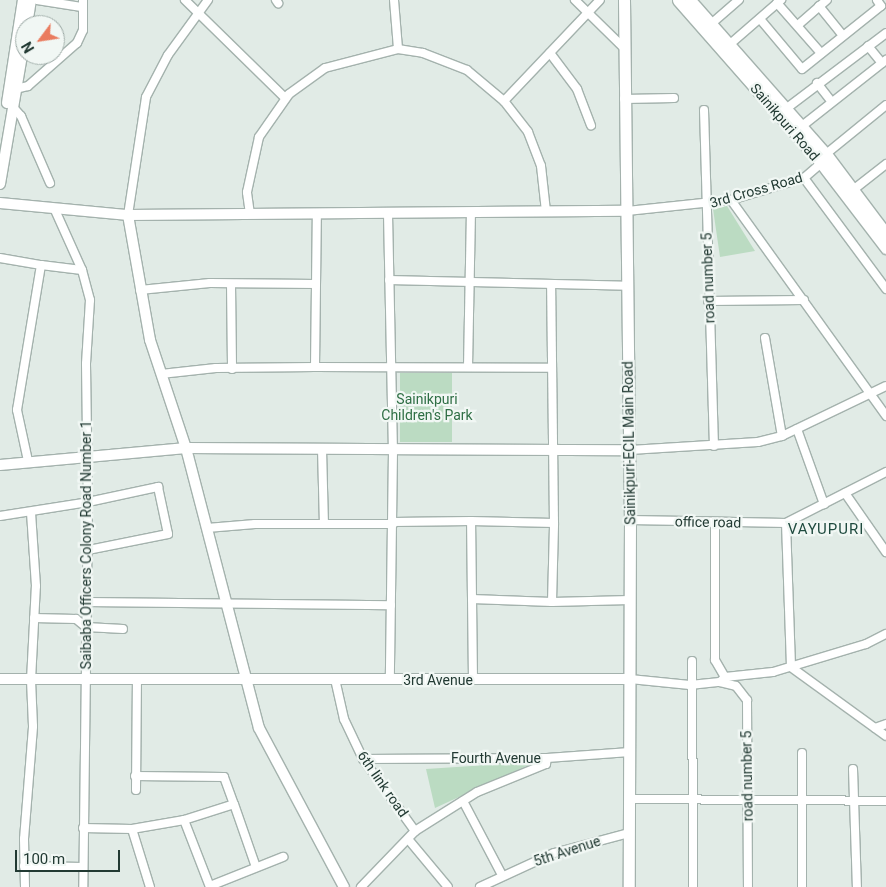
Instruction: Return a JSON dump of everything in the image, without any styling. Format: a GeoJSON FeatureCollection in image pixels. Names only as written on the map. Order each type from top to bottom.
{"type":"FeatureCollection","features":[{"type":"Feature","properties":{"kind":"main road","name":"Sainikpuri-ECIL Main Road"},"geometry":{"type":"LineString","coordinates":[[624,0],[623,47],[630,450],[630,799],[628,887]]}},
{"type":"Feature","properties":{"kind":"main road","name":"Sainikpuri Road"},"geometry":{"type":"LineString","coordinates":[[678,0],[853,190],[884,227]]}},
{"type":"Feature","properties":{"kind":"main road","name":"Sainikpuri Road"},"geometry":{"type":"LineString","coordinates":[[690,0],[802,126],[886,248]]}},
{"type":"Feature","properties":{"kind":"street"},"geometry":{"type":"LineString","coordinates":[[13,90],[23,0]]}},
{"type":"Feature","properties":{"kind":"street"},"geometry":{"type":"LineString","coordinates":[[29,15],[31,0]]}},
{"type":"Feature","properties":{"kind":"street"},"geometry":{"type":"LineString","coordinates":[[13,90],[28,86],[77,43],[83,30],[82,4],[37,0]]}},
{"type":"Feature","properties":{"kind":"street"},"geometry":{"type":"LineString","coordinates":[[185,0],[197,14],[285,98]]}},
{"type":"Feature","properties":{"kind":"street"},"geometry":{"type":"LineString","coordinates":[[208,0],[168,55],[146,97],[128,215],[150,340],[186,448],[259,728],[344,887]]}},
{"type":"Feature","properties":{"kind":"street"},"geometry":{"type":"LineString","coordinates":[[394,0],[398,49]]}},
{"type":"Feature","properties":{"kind":"street"},"geometry":{"type":"LineString","coordinates":[[575,0],[623,47]]}},
{"type":"Feature","properties":{"kind":"street"},"geometry":{"type":"LineString","coordinates":[[504,100],[600,0]]}},
{"type":"Feature","properties":{"kind":"street"},"geometry":{"type":"LineString","coordinates":[[711,24],[739,0]]}},
{"type":"Feature","properties":{"kind":"street"},"geometry":{"type":"LineString","coordinates":[[798,25],[826,0]]}},
{"type":"Feature","properties":{"kind":"street"},"geometry":{"type":"LineString","coordinates":[[760,19],[802,69],[842,34],[881,6],[877,0]]}},
{"type":"Feature","properties":{"kind":"street"},"geometry":{"type":"LineString","coordinates":[[729,45],[779,2],[821,53]]}},
{"type":"Feature","properties":{"kind":"street"},"geometry":{"type":"LineString","coordinates":[[819,6],[842,34]]}},
{"type":"Feature","properties":{"kind":"street"},"geometry":{"type":"LineString","coordinates":[[787,108],[817,83],[886,33]]}},
{"type":"Feature","properties":{"kind":"street"},"geometry":{"type":"LineString","coordinates":[[802,126],[831,101],[884,62],[868,46]]}},
{"type":"Feature","properties":{"kind":"street"},"geometry":{"type":"LineString","coordinates":[[250,214],[247,192],[259,137],[285,98],[325,68],[398,49],[423,53],[466,70],[504,100],[528,132],[541,166],[546,211]]}},
{"type":"Feature","properties":{"kind":"street"},"geometry":{"type":"LineString","coordinates":[[550,53],[577,89],[591,125]]}},
{"type":"Feature","properties":{"kind":"street"},"geometry":{"type":"LineString","coordinates":[[0,146],[19,65]]}},
{"type":"Feature","properties":{"kind":"street"},"geometry":{"type":"LineString","coordinates":[[817,83],[831,101]]}},
{"type":"Feature","properties":{"kind":"street"},"geometry":{"type":"LineString","coordinates":[[624,99],[674,98]]}},
{"type":"Feature","properties":{"kind":"street"},"geometry":{"type":"LineString","coordinates":[[10,105],[21,116],[50,183]]}},
{"type":"Feature","properties":{"kind":"street"},"geometry":{"type":"LineString","coordinates":[[0,184],[10,105]]}},
{"type":"Feature","properties":{"kind":"street","name":"3rd Cross Road"},"geometry":{"type":"LineString","coordinates":[[627,211],[706,205],[730,200],[804,178],[823,158],[886,105]]}},
{"type":"Feature","properties":{"kind":"street","name":"road number 5"},"geometry":{"type":"LineString","coordinates":[[704,110],[708,301],[714,446]]}},
{"type":"Feature","properties":{"kind":"street"},"geometry":{"type":"LineString","coordinates":[[853,190],[886,164]]}},
{"type":"Feature","properties":{"kind":"street"},"geometry":{"type":"LineString","coordinates":[[804,178],[886,289]]}},
{"type":"Feature","properties":{"kind":"street"},"geometry":{"type":"LineString","coordinates":[[730,200],[886,416]]}},
{"type":"Feature","properties":{"kind":"street"},"geometry":{"type":"LineString","coordinates":[[0,203],[55,210],[128,215],[627,211]]}},
{"type":"Feature","properties":{"kind":"street","name":"Saibaba Officers Colony Road Number 1"},"geometry":{"type":"LineString","coordinates":[[55,210],[82,270],[90,300],[86,364],[88,550],[83,887]]}},
{"type":"Feature","properties":{"kind":"street"},"geometry":{"type":"LineString","coordinates":[[468,367],[471,212]]}},
{"type":"Feature","properties":{"kind":"street"},"geometry":{"type":"LineString","coordinates":[[315,367],[317,214]]}},
{"type":"Feature","properties":{"kind":"street"},"geometry":{"type":"LineString","coordinates":[[388,214],[394,451],[390,680]]}},
{"type":"Feature","properties":{"kind":"street"},"geometry":{"type":"LineString","coordinates":[[0,258],[82,270]]}},
{"type":"Feature","properties":{"kind":"street"},"geometry":{"type":"LineString","coordinates":[[28,461],[17,410],[41,265]]}},
{"type":"Feature","properties":{"kind":"street"},"geometry":{"type":"LineString","coordinates":[[390,280],[550,286],[627,286]]}},
{"type":"Feature","properties":{"kind":"street"},"geometry":{"type":"LineString","coordinates":[[140,290],[230,284],[316,284]]}},
{"type":"Feature","properties":{"kind":"street"},"geometry":{"type":"LineString","coordinates":[[230,284],[232,369]]}},
{"type":"Feature","properties":{"kind":"street"},"geometry":{"type":"LineString","coordinates":[[550,286],[552,368],[551,451],[554,523],[552,602]]}},
{"type":"Feature","properties":{"kind":"street"},"geometry":{"type":"LineString","coordinates":[[708,301],[804,300]]}},
{"type":"Feature","properties":{"kind":"street"},"geometry":{"type":"LineString","coordinates":[[765,338],[782,436]]}},
{"type":"Feature","properties":{"kind":"street"},"geometry":{"type":"LineString","coordinates":[[161,374],[232,369],[315,367],[552,368]]}},
{"type":"Feature","properties":{"kind":"street"},"geometry":{"type":"LineString","coordinates":[[0,465],[186,448],[551,451],[714,446],[782,436],[871,396],[886,386]]}},
{"type":"Feature","properties":{"kind":"street"},"geometry":{"type":"LineString","coordinates":[[798,429],[824,504]]}},
{"type":"Feature","properties":{"kind":"street"},"geometry":{"type":"LineString","coordinates":[[322,449],[324,524]]}},
{"type":"Feature","properties":{"kind":"street"},"geometry":{"type":"LineString","coordinates":[[791,667],[786,522],[886,472]]}},
{"type":"Feature","properties":{"kind":"street"},"geometry":{"type":"LineString","coordinates":[[0,516],[88,502],[158,487],[168,534],[88,550]]}},
{"type":"Feature","properties":{"kind":"street"},"geometry":{"type":"LineString","coordinates":[[845,493],[886,552]]}},
{"type":"Feature","properties":{"kind":"street"},"geometry":{"type":"LineString","coordinates":[[25,887],[24,866],[33,726],[31,680],[36,586],[30,512]]}},
{"type":"Feature","properties":{"kind":"street","name":"office road"},"geometry":{"type":"LineString","coordinates":[[630,520],[786,522]]}},
{"type":"Feature","properties":{"kind":"street"},"geometry":{"type":"LineString","coordinates":[[207,528],[471,521],[554,523]]}},
{"type":"Feature","properties":{"kind":"street"},"geometry":{"type":"LineString","coordinates":[[471,521],[473,680]]}},
{"type":"Feature","properties":{"kind":"street"},"geometry":{"type":"LineString","coordinates":[[714,522],[715,660],[722,679]]}},
{"type":"Feature","properties":{"kind":"street"},"geometry":{"type":"LineString","coordinates":[[472,599],[552,602],[630,600]]}},
{"type":"Feature","properties":{"kind":"street"},"geometry":{"type":"LineString","coordinates":[[86,602],[391,606]]}},
{"type":"Feature","properties":{"kind":"street"},"geometry":{"type":"LineString","coordinates":[[34,618],[76,619],[86,627],[124,628]]}},
{"type":"Feature","properties":{"kind":"street"},"geometry":{"type":"LineString","coordinates":[[630,679],[690,685],[773,672],[866,644],[886,634]]}},
{"type":"Feature","properties":{"kind":"street"},"geometry":{"type":"LineString","coordinates":[[692,661],[690,685],[693,887]]}},
{"type":"Feature","properties":{"kind":"street"},"geometry":{"type":"LineString","coordinates":[[791,667],[886,736]]}},
{"type":"Feature","properties":{"kind":"street","name":"3rd Avenue"},"geometry":{"type":"LineString","coordinates":[[0,679],[630,679]]}},
{"type":"Feature","properties":{"kind":"street","name":"6th link road"},"geometry":{"type":"LineString","coordinates":[[335,679],[344,719],[363,759],[415,831]]}},
{"type":"Feature","properties":{"kind":"street","name":"road number 5"},"geometry":{"type":"LineString","coordinates":[[722,679],[736,686],[747,700],[748,887]]}},
{"type":"Feature","properties":{"kind":"street"},"geometry":{"type":"LineString","coordinates":[[136,790],[138,680]]}},
{"type":"Feature","properties":{"kind":"street"},"geometry":{"type":"LineString","coordinates":[[875,728],[886,724]]}},
{"type":"Feature","properties":{"kind":"street","name":"Fourth Avenue"},"geometry":{"type":"LineString","coordinates":[[363,759],[548,758],[630,752]]}},
{"type":"Feature","properties":{"kind":"street"},"geometry":{"type":"LineString","coordinates":[[802,753],[802,887]]}},
{"type":"Feature","properties":{"kind":"street"},"geometry":{"type":"LineString","coordinates":[[361,887],[415,831],[464,801],[537,769],[546,764],[548,758]]}},
{"type":"Feature","properties":{"kind":"street"},"geometry":{"type":"LineString","coordinates":[[853,769],[857,887]]}},
{"type":"Feature","properties":{"kind":"street"},"geometry":{"type":"LineString","coordinates":[[135,776],[224,777],[256,867]]}},
{"type":"Feature","properties":{"kind":"street"},"geometry":{"type":"LineString","coordinates":[[630,799],[692,801],[886,801]]}},
{"type":"Feature","properties":{"kind":"street"},"geometry":{"type":"LineString","coordinates":[[464,801],[502,875]]}},
{"type":"Feature","properties":{"kind":"street"},"geometry":{"type":"LineString","coordinates":[[83,828],[132,829],[184,820],[234,804]]}},
{"type":"Feature","properties":{"kind":"street"},"geometry":{"type":"LineString","coordinates":[[184,820],[210,886],[283,857]]}},
{"type":"Feature","properties":{"kind":"street"},"geometry":{"type":"LineString","coordinates":[[132,829],[150,887]]}},
{"type":"Feature","properties":{"kind":"street","name":"5th Avenue"},"geometry":{"type":"LineString","coordinates":[[480,887],[502,875],[554,853],[629,833]]}},
{"type":"Feature","properties":{"kind":"street"},"geometry":{"type":"LineString","coordinates":[[408,839],[448,887]]}},
{"type":"Feature","properties":{"kind":"street"},"geometry":{"type":"LineString","coordinates":[[24,866],[83,867]]}},
{"type":"Feature","properties":{"kind":"green space"},"geometry":{"type":"Polygon","coordinates":[[[727,206],[755,251],[720,257],[713,209],[727,206]]]}},
{"type":"Feature","properties":{"kind":"green space","name":"Sainikpuri Children's Park"},"geometry":{"type":"Polygon","coordinates":[[[400,373],[452,373],[452,442],[400,442],[400,373]]]}},
{"type":"Feature","properties":{"kind":"green space"},"geometry":{"type":"Polygon","coordinates":[[[535,762],[435,808],[426,769],[535,762]]]}},
{"type":"Feature","properties":{"kind":"district","name":"VAYUPURI"},"geometry":{"type":"Point","coordinates":[826,530]}}]}
